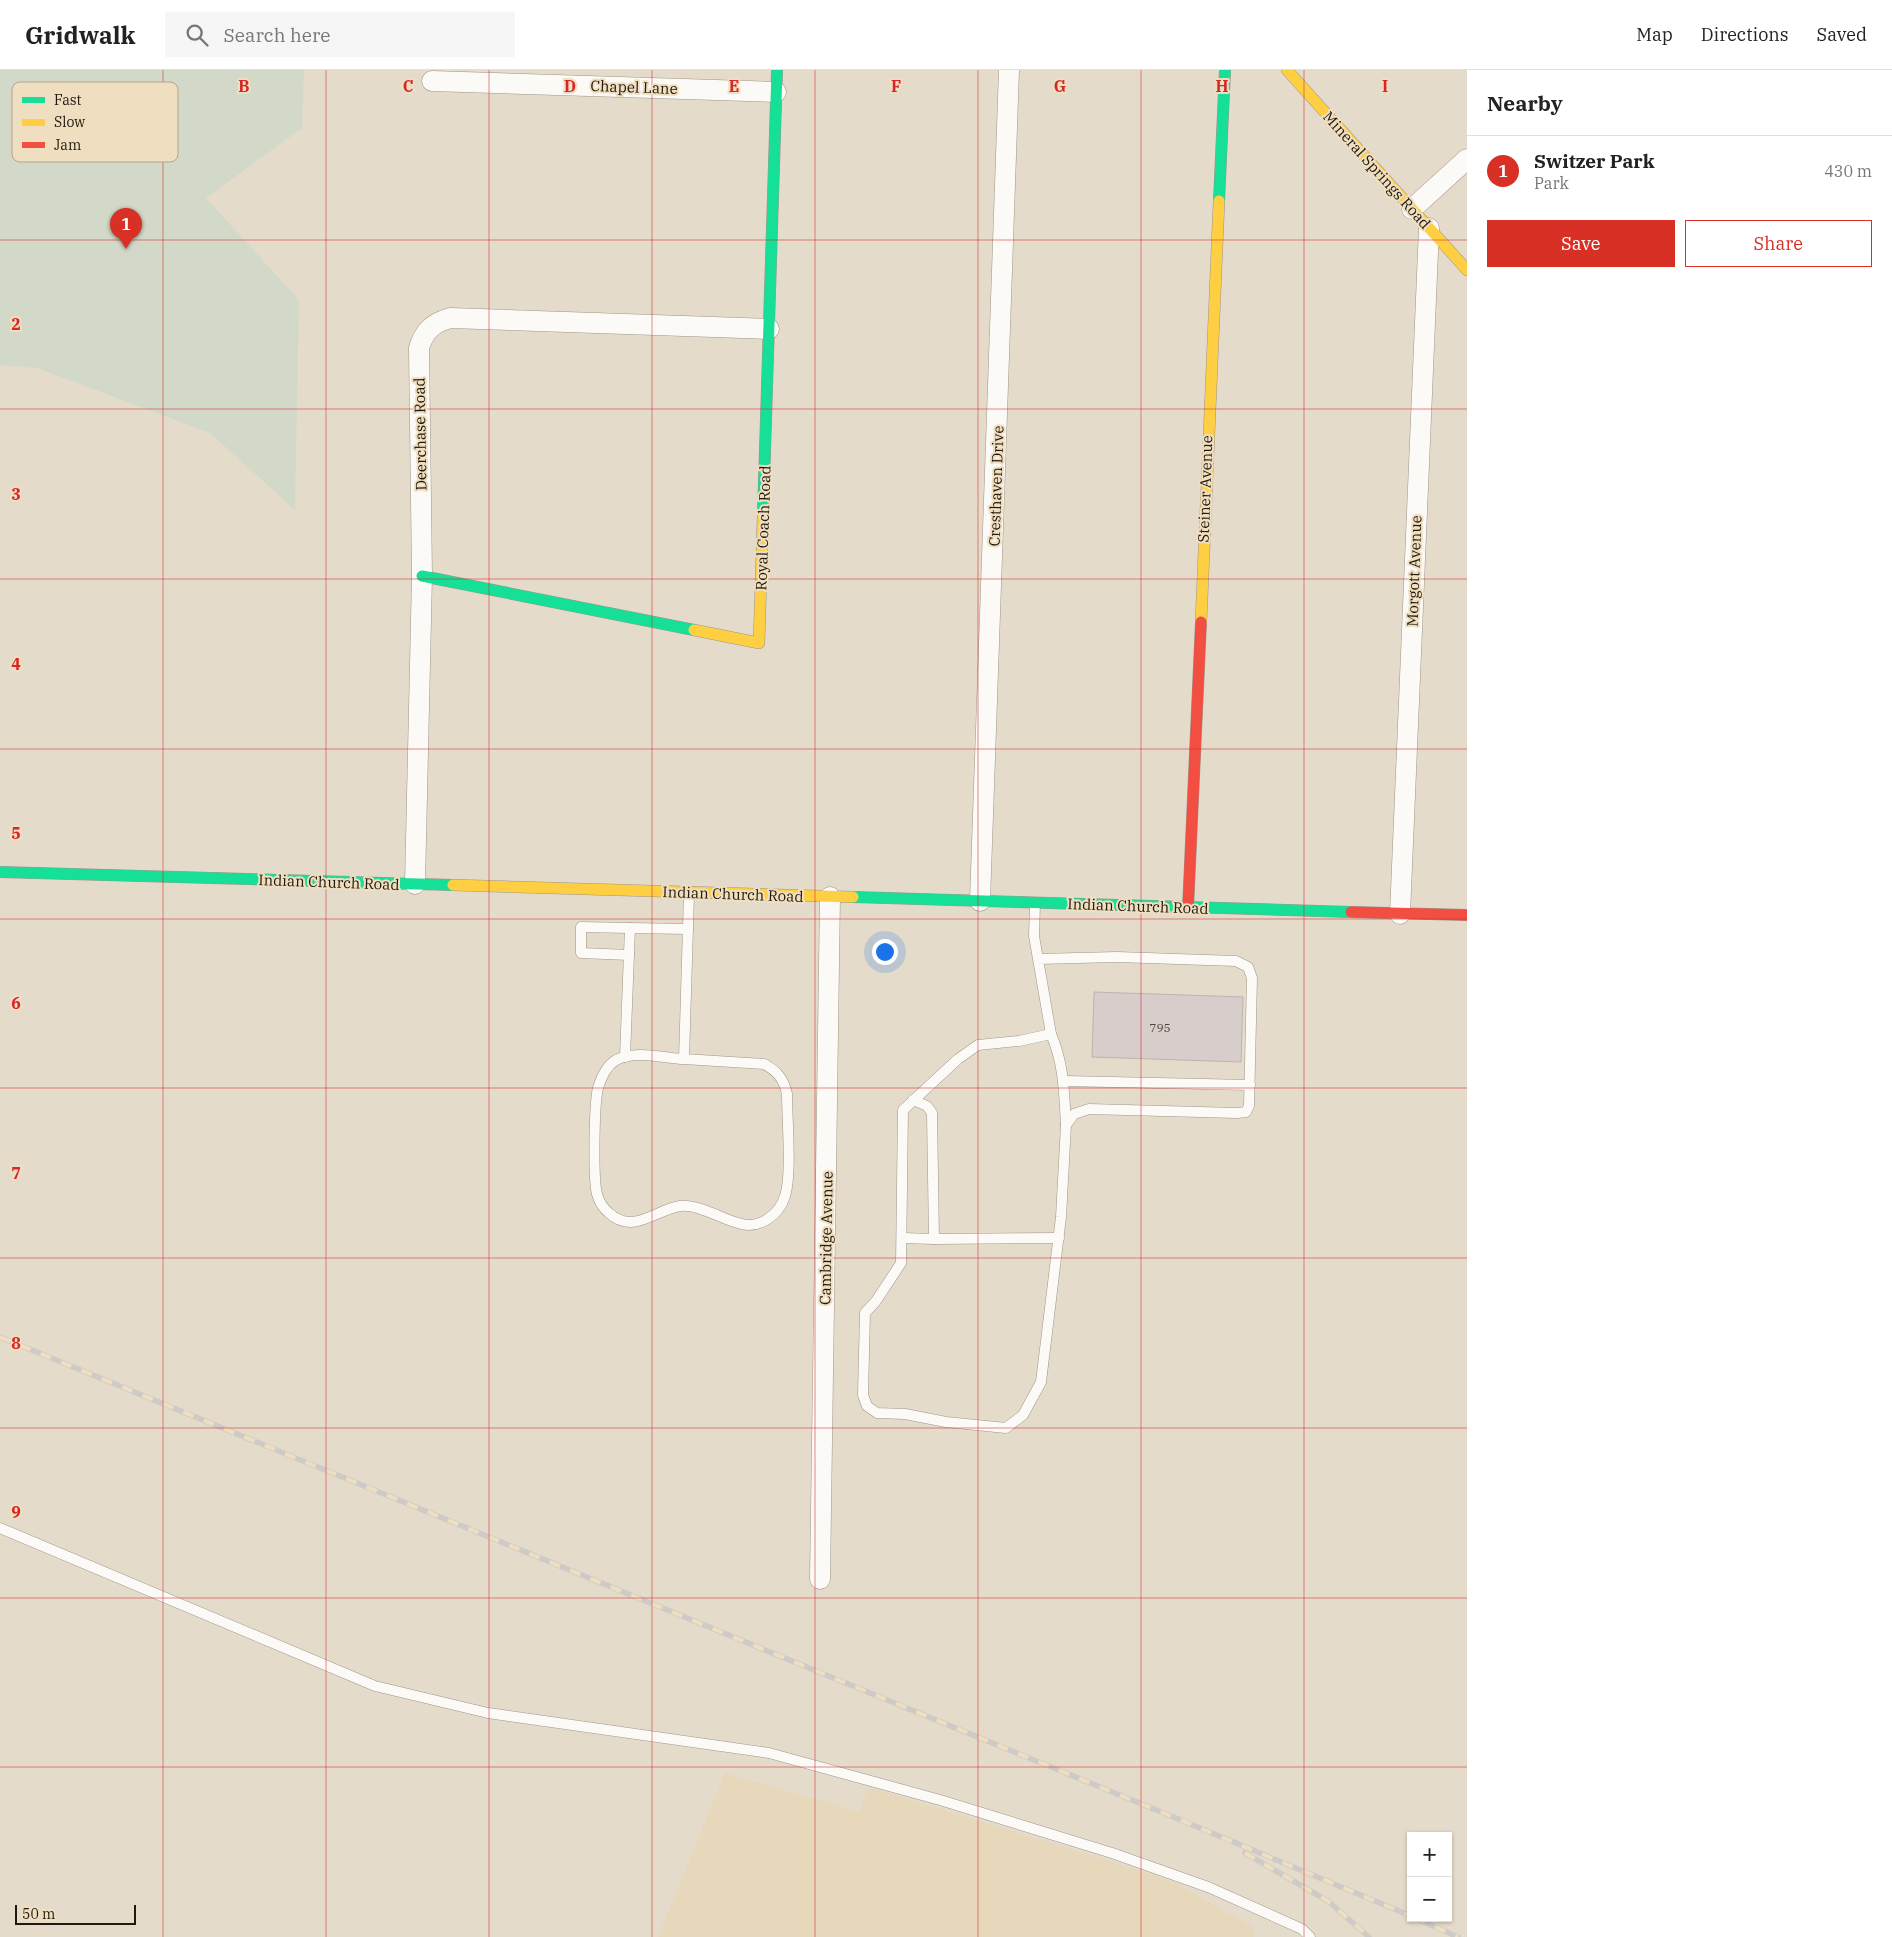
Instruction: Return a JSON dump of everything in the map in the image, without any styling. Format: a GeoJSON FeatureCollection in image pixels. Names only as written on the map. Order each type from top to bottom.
{"type":"FeatureCollection","features":[{"type":"Feature","properties":{"kind":"street","name":"Royal Coach Road"},"geometry":{"type":"LineString","coordinates":[[422,576],[759,643],[777,70]]}},
{"type":"Feature","properties":{"kind":"street","name":"Cresthaven Drive"},"geometry":{"type":"LineString","coordinates":[[980,901],[1010,70]]}},
{"type":"Feature","properties":{"kind":"street","name":"Steiner Avenue"},"geometry":{"type":"LineString","coordinates":[[1188,908],[1225,70]]}},
{"type":"Feature","properties":{"kind":"street","name":"Mineral Springs Road"},"geometry":{"type":"LineString","coordinates":[[1287,70],[1467,270]]}},
{"type":"Feature","properties":{"kind":"street","name":"Chapel Lane"},"geometry":{"type":"LineString","coordinates":[[432,81],[776,92]]}},
{"type":"Feature","properties":{"kind":"street"},"geometry":{"type":"LineString","coordinates":[[1412,209],[1467,159]]}},
{"type":"Feature","properties":{"kind":"street","name":"Morgott Avenue"},"geometry":{"type":"LineString","coordinates":[[1400,914],[1429,228]]}},
{"type":"Feature","properties":{"kind":"street","name":"Deerchase Road"},"geometry":{"type":"LineString","coordinates":[[415,884],[422,576],[419,348],[422,338],[430,327],[450,318],[769,329]]}},
{"type":"Feature","properties":{"kind":"street","name":"Indian Church Road"},"geometry":{"type":"LineString","coordinates":[[0,872],[1467,915]]}},
{"type":"Feature","properties":{"kind":"street","name":"Cambridge Avenue"},"geometry":{"type":"LineString","coordinates":[[820,1579],[830,896]]}},
{"type":"Feature","properties":{"kind":"lane"},"geometry":{"type":"LineString","coordinates":[[684,1059],[690,892]]}},
{"type":"Feature","properties":{"kind":"lane"},"geometry":{"type":"LineString","coordinates":[[1035,903],[1034,936],[1051,1034],[1057,1049],[1064,1081],[1066,1125],[1059,1238],[1041,1382],[1023,1415],[1006,1428],[946,1422],[905,1414],[877,1413],[867,1406],[863,1395],[865,1313],[876,1301],[901,1263],[903,1110],[958,1059],[978,1045],[1019,1041],[1051,1034]]}},
{"type":"Feature","properties":{"kind":"lane"},"geometry":{"type":"LineString","coordinates":[[629,955],[580,953],[580,927],[688,929]]}},
{"type":"Feature","properties":{"kind":"lane"},"geometry":{"type":"LineString","coordinates":[[626,1057],[630,928]]}},
{"type":"Feature","properties":{"kind":"lane"},"geometry":{"type":"LineString","coordinates":[[1038,959],[1117,956],[1236,961],[1248,966],[1252,978],[1250,1106],[1246,1112],[1089,1109],[1074,1114],[1066,1125]]}},
{"type":"Feature","properties":{"kind":"lane"},"geometry":{"type":"LineString","coordinates":[[632,1055],[684,1059],[764,1064],[772,1068],[785,1084],[787,1094],[786,1195],[776,1212],[760,1223],[740,1224],[691,1207],[681,1206],[638,1222],[628,1222],[616,1218],[600,1202],[595,1183],[597,1094],[602,1077],[609,1066],[632,1055]]}},
{"type":"Feature","properties":{"kind":"lane"},"geometry":{"type":"LineString","coordinates":[[1064,1081],[1250,1085]]}},
{"type":"Feature","properties":{"kind":"lane"},"geometry":{"type":"LineString","coordinates":[[913,1100],[927,1106],[932,1113],[934,1239]]}},
{"type":"Feature","properties":{"kind":"lane"},"geometry":{"type":"LineString","coordinates":[[902,1238],[1059,1238]]}},
{"type":"Feature","properties":{"kind":"lane"},"geometry":{"type":"LineString","coordinates":[[0,1528],[375,1686],[488,1713],[769,1753],[940,1800],[1112,1853],[1208,1887],[1302,1929],[1310,1937]]}},
{"type":"Feature","properties":{"kind":"shaded area"},"geometry":{"type":"Polygon","coordinates":[[[725,1773],[860,1812],[868,1787],[1057,1845],[1174,1882],[1254,1928],[1254,1937],[658,1937],[725,1773]]]}},
{"type":"Feature","properties":{"kind":"green space"},"geometry":{"type":"Polygon","coordinates":[[[0,70],[304,70],[302,128],[206,198],[299,300],[295,510],[210,433],[37,368],[0,365],[0,70]]]}},
{"type":"Feature","properties":{"kind":"building"},"geometry":{"type":"Polygon","coordinates":[[[1094,992],[1243,997],[1241,1062],[1092,1057],[1094,992]]]}},
{"type":"Feature","properties":{"kind":"railway"},"geometry":{"type":"LineString","coordinates":[[0,1337],[1407,1914]]}},
{"type":"Feature","properties":{"kind":"railway"},"geometry":{"type":"LineString","coordinates":[[1245,1853],[1328,1901],[1369,1937]]}},
{"type":"Feature","properties":{"kind":"railway"},"geometry":{"type":"LineString","coordinates":[[1424,1922],[1458,1937]]}},
{"type":"Feature","properties":{"kind":"traffic: fast"},"geometry":{"type":"LineString","coordinates":[[763,514],[777,70]]}},
{"type":"Feature","properties":{"kind":"traffic: fast"},"geometry":{"type":"LineString","coordinates":[[1219,201],[1225,70]]}},
{"type":"Feature","properties":{"kind":"traffic: fast"},"geometry":{"type":"LineString","coordinates":[[422,576],[694,630]]}},
{"type":"Feature","properties":{"kind":"traffic: fast"},"geometry":{"type":"LineString","coordinates":[[0,872],[453,885]]}},
{"type":"Feature","properties":{"kind":"traffic: fast"},"geometry":{"type":"LineString","coordinates":[[853,897],[1351,912]]}},
{"type":"Feature","properties":{"kind":"traffic: slow"},"geometry":{"type":"LineString","coordinates":[[1287,70],[1467,270]]}},
{"type":"Feature","properties":{"kind":"traffic: slow"},"geometry":{"type":"LineString","coordinates":[[1201,622],[1219,201]]}},
{"type":"Feature","properties":{"kind":"traffic: slow"},"geometry":{"type":"LineString","coordinates":[[694,630],[759,643],[763,514]]}},
{"type":"Feature","properties":{"kind":"traffic: slow"},"geometry":{"type":"LineString","coordinates":[[453,885],[853,897]]}},
{"type":"Feature","properties":{"kind":"traffic: jam"},"geometry":{"type":"LineString","coordinates":[[1188,908],[1201,622]]}},
{"type":"Feature","properties":{"kind":"traffic: jam"},"geometry":{"type":"LineString","coordinates":[[1351,912],[1467,915]]}},
{"type":"Feature","properties":{"kind":"place","name":"Switzer Park"},"geometry":{"type":"Point","coordinates":[126,249]}}]}
